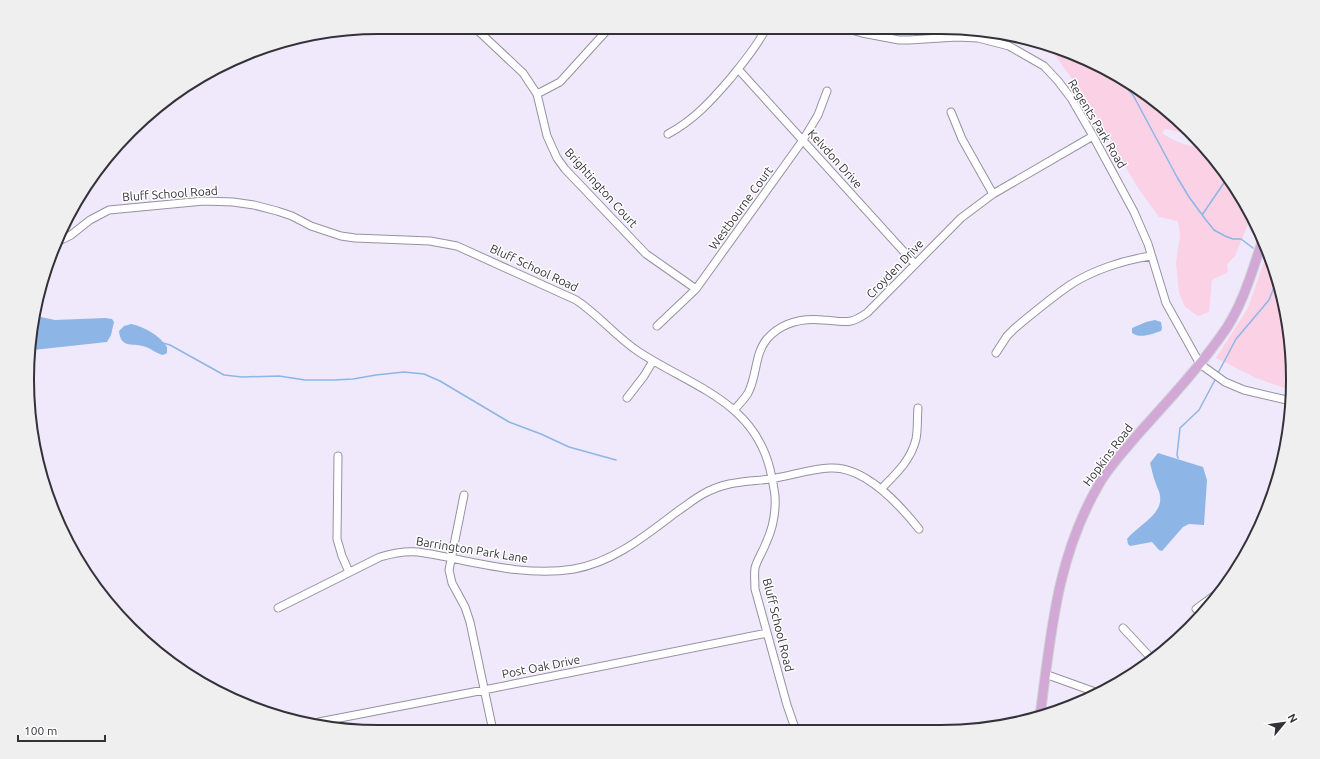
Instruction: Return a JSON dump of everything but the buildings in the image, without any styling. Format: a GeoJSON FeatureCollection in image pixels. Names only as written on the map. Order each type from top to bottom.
{"type":"FeatureCollection","features":[{"type":"Feature","properties":{"kind":"main road","name":"Hopkins Road"},"geometry":{"type":"LineString","coordinates":[[1041,710],[1055,602],[1066,556],[1081,517],[1098,485],[1120,455],[1200,364],[1222,335],[1235,313],[1260,247]]}},
{"type":"Feature","properties":{"kind":"street","name":"Brightington Court"},"geometry":{"type":"LineString","coordinates":[[481,34],[523,74],[537,94],[551,148],[565,169],[646,254],[696,289]]}},
{"type":"Feature","properties":{"kind":"street"},"geometry":{"type":"LineString","coordinates":[[537,94],[560,82],[604,34]]}},
{"type":"Feature","properties":{"kind":"street"},"geometry":{"type":"LineString","coordinates":[[668,134],[682,126],[705,107],[738,70],[763,34]]}},
{"type":"Feature","properties":{"kind":"street","name":"Regents Park Road"},"geometry":{"type":"LineString","coordinates":[[867,34],[899,40],[968,36],[999,42],[1037,61],[1051,73],[1071,98],[1137,218],[1148,244],[1150,256],[1166,303],[1200,364]]}},
{"type":"Feature","properties":{"kind":"street","name":"Kelvdon Drive"},"geometry":{"type":"LineString","coordinates":[[738,70],[915,264]]}},
{"type":"Feature","properties":{"kind":"street","name":"Westbourne Court"},"geometry":{"type":"LineString","coordinates":[[657,326],[696,289],[803,140],[818,115],[827,91]]}},
{"type":"Feature","properties":{"kind":"street"},"geometry":{"type":"LineString","coordinates":[[951,112],[962,139],[993,194]]}},
{"type":"Feature","properties":{"kind":"street","name":"Croyden Drive"},"geometry":{"type":"LineString","coordinates":[[734,410],[750,390],[761,349],[768,338],[782,326],[797,320],[845,322],[867,313],[960,218],[993,194],[1093,136]]}},
{"type":"Feature","properties":{"kind":"street","name":"Bluff School Road"},"geometry":{"type":"LineString","coordinates":[[64,238],[96,216],[109,210],[217,201],[254,205],[292,216],[317,228],[341,236],[354,238],[443,242],[457,246],[475,253],[584,305],[628,344],[653,361],[716,397],[734,410],[743,418],[760,441],[765,452],[775,494],[774,522],[767,542],[755,566],[755,589],[794,725]]}},
{"type":"Feature","properties":{"kind":"street"},"geometry":{"type":"LineString","coordinates":[[996,353],[1007,336],[1015,328],[1071,284],[1082,278],[1128,260],[1150,256]]}},
{"type":"Feature","properties":{"kind":"street"},"geometry":{"type":"LineString","coordinates":[[627,398],[644,376],[653,361]]}},
{"type":"Feature","properties":{"kind":"street"},"geometry":{"type":"LineString","coordinates":[[1200,364],[1225,382],[1244,390],[1285,400]]}},
{"type":"Feature","properties":{"kind":"street"},"geometry":{"type":"LineString","coordinates":[[881,489],[905,464],[912,450],[916,438],[918,408]]}},
{"type":"Feature","properties":{"kind":"street"},"geometry":{"type":"LineString","coordinates":[[338,456],[337,539],[342,556],[350,572]]}},
{"type":"Feature","properties":{"kind":"street","name":"Barrington Park Lane"},"geometry":{"type":"LineString","coordinates":[[278,608],[380,556],[405,551],[416,551],[512,569],[536,571],[573,569],[597,564],[634,544],[714,488],[724,484],[831,468],[845,469],[859,474],[881,489],[908,515],[919,529]]}},
{"type":"Feature","properties":{"kind":"street"},"geometry":{"type":"LineString","coordinates":[[464,495],[449,570],[452,583],[465,608],[470,622],[492,725]]}},
{"type":"Feature","properties":{"kind":"street"},"geometry":{"type":"LineString","coordinates":[[1196,610],[1200,607]]}},
{"type":"Feature","properties":{"kind":"street"},"geometry":{"type":"LineString","coordinates":[[1123,628],[1149,656]]}},
{"type":"Feature","properties":{"kind":"street","name":"Post Oak Drive"},"geometry":{"type":"LineString","coordinates":[[326,721],[767,633]]}},
{"type":"Feature","properties":{"kind":"street"},"geometry":{"type":"LineString","coordinates":[[1045,674],[1090,690]]}},
{"type":"Feature","properties":{"kind":"shaded area"},"geometry":{"type":"Polygon","coordinates":[[[1048,51],[1073,60],[1113,80],[1151,105],[1181,132],[1165,129],[1162,133],[1181,143],[1195,146],[1215,169],[1240,207],[1248,224],[1235,256],[1227,264],[1228,272],[1212,280],[1209,312],[1198,316],[1185,307],[1179,293],[1176,262],[1180,236],[1178,221],[1159,217],[1138,188],[1082,93],[1055,55],[1048,51]]]}},
{"type":"Feature","properties":{"kind":"shaded area"},"geometry":{"type":"Polygon","coordinates":[[[1265,259],[1274,290],[1283,334],[1286,388],[1256,378],[1216,358],[1248,308],[1265,259]]]}},
{"type":"Feature","properties":{"kind":"water"},"geometry":{"type":"Polygon","coordinates":[[[40,317],[55,320],[112,319],[114,322],[111,335],[107,342],[36,350],[40,317]]]}},
{"type":"Feature","properties":{"kind":"water"},"geometry":{"type":"Polygon","coordinates":[[[1155,320],[1161,322],[1161,331],[1142,336],[1132,333],[1132,328],[1155,320]]]}},
{"type":"Feature","properties":{"kind":"water"},"geometry":{"type":"Polygon","coordinates":[[[131,324],[146,329],[156,335],[167,347],[167,353],[163,355],[159,354],[146,347],[128,344],[122,341],[119,331],[124,326],[131,324]]]}},
{"type":"Feature","properties":{"kind":"water"},"geometry":{"type":"Polygon","coordinates":[[[1158,453],[1203,467],[1207,480],[1204,525],[1189,524],[1183,527],[1162,551],[1159,550],[1152,542],[1130,546],[1127,539],[1154,515],[1158,509],[1160,503],[1160,493],[1154,479],[1150,463],[1158,453]]]}},
{"type":"Feature","properties":{"kind":"waterway"},"geometry":{"type":"LineString","coordinates":[[1128,90],[1133,95],[1177,177],[1189,197],[1206,220],[1214,230],[1233,239],[1241,239],[1253,248]]}},
{"type":"Feature","properties":{"kind":"waterway"},"geometry":{"type":"LineString","coordinates":[[1202,215],[1224,182]]}},
{"type":"Feature","properties":{"kind":"waterway"},"geometry":{"type":"LineString","coordinates":[[1218,373],[1236,339],[1269,300],[1274,289]]}},
{"type":"Feature","properties":{"kind":"waterway"},"geometry":{"type":"LineString","coordinates":[[163,343],[170,345],[224,375],[242,377],[279,376],[305,380],[334,380],[404,372],[424,374],[440,381],[509,422],[541,434],[569,447],[616,460]]}},
{"type":"Feature","properties":{"kind":"waterway"},"geometry":{"type":"LineString","coordinates":[[1178,458],[1180,428],[1199,410],[1216,378]]}}]}
